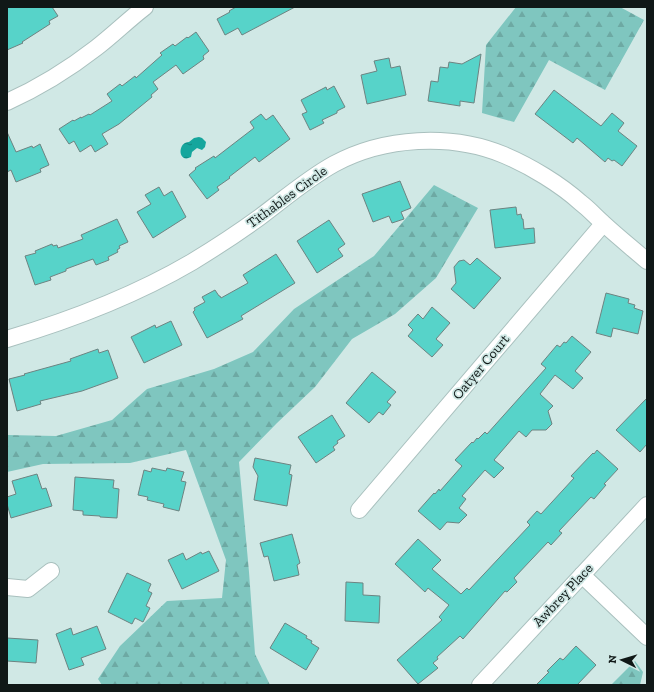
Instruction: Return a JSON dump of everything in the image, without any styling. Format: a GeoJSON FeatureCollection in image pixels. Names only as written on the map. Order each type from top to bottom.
{"type":"FeatureCollection","features":[{"type":"Feature","properties":{"kind":"street"},"geometry":{"type":"LineString","coordinates":[[7,102],[60,74],[96,48],[145,7]]}},
{"type":"Feature","properties":{"kind":"street","name":"Tithables Circle"},"geometry":{"type":"LineString","coordinates":[[7,338],[81,315],[119,299],[168,275],[192,262],[238,233],[310,178],[334,164],[356,154],[402,142],[425,141],[465,144],[485,148],[504,155],[536,171],[558,185],[582,203],[603,224],[647,261]]}},
{"type":"Feature","properties":{"kind":"street","name":"Oatyer Court"},"geometry":{"type":"LineString","coordinates":[[359,510],[603,224]]}},
{"type":"Feature","properties":{"kind":"street","name":"Awbrey Place"},"geometry":{"type":"LineString","coordinates":[[480,685],[647,505]]}},
{"type":"Feature","properties":{"kind":"street"},"geometry":{"type":"LineString","coordinates":[[7,587],[28,588],[51,571]]}},
{"type":"Feature","properties":{"kind":"street"},"geometry":{"type":"LineString","coordinates":[[582,575],[647,637]]}},
{"type":"Feature","properties":{"kind":"green space"},"geometry":{"type":"Polygon","coordinates":[[[516,7],[620,7],[644,20],[605,90],[549,60],[514,122],[482,113],[486,45],[516,7]]]}},
{"type":"Feature","properties":{"kind":"green space"},"geometry":{"type":"Polygon","coordinates":[[[434,185],[478,208],[436,278],[395,314],[352,339],[315,387],[239,462],[255,654],[270,685],[102,685],[98,679],[120,646],[167,601],[222,598],[226,560],[186,450],[130,463],[43,464],[7,472],[7,435],[56,436],[112,420],[147,389],[214,369],[253,352],[294,309],[374,256],[434,185]]]}},
{"type":"Feature","properties":{"kind":"green space"},"geometry":{"type":"Polygon","coordinates":[[[635,661],[643,672],[640,685],[611,685],[635,661]]]}},
{"type":"Feature","properties":{"kind":"water"},"geometry":{"type":"Polygon","coordinates":[[[199,137],[206,142],[205,147],[202,150],[197,148],[192,152],[191,157],[184,158],[181,155],[182,145],[194,138],[199,137]]]}},
{"type":"Feature","properties":{"kind":"building"},"geometry":{"type":"Polygon","coordinates":[[[7,7],[52,7],[58,16],[49,21],[50,24],[22,42],[23,43],[7,50],[7,7]]]}},
{"type":"Feature","properties":{"kind":"building"},"geometry":{"type":"Polygon","coordinates":[[[236,7],[295,7],[242,35],[238,28],[225,35],[217,19],[236,7]]]}},
{"type":"Feature","properties":{"kind":"building"},"geometry":{"type":"Polygon","coordinates":[[[196,32],[209,51],[203,56],[204,59],[183,74],[176,65],[153,82],[158,89],[151,95],[152,97],[119,124],[102,134],[108,144],[95,152],[91,145],[80,152],[74,141],[69,144],[59,129],[73,120],[74,121],[89,114],[90,115],[112,101],[107,94],[120,84],[122,86],[135,76],[136,78],[162,55],[160,53],[173,44],[175,46],[196,32]]]}},
{"type":"Feature","properties":{"kind":"building"},"geometry":{"type":"Polygon","coordinates":[[[481,54],[474,103],[460,101],[460,106],[428,101],[431,81],[438,82],[440,67],[448,68],[449,62],[462,64],[481,54]]]}},
{"type":"Feature","properties":{"kind":"building"},"geometry":{"type":"Polygon","coordinates":[[[389,58],[391,68],[400,66],[406,95],[367,104],[361,75],[377,71],[374,61],[389,58]]]}},
{"type":"Feature","properties":{"kind":"building"},"geometry":{"type":"Polygon","coordinates":[[[334,86],[345,107],[337,111],[337,113],[322,120],[324,123],[310,130],[302,114],[307,112],[301,100],[326,87],[327,90],[334,86]]]}},
{"type":"Feature","properties":{"kind":"building"},"geometry":{"type":"Polygon","coordinates":[[[554,90],[601,126],[612,113],[624,123],[618,131],[637,146],[622,166],[614,160],[612,161],[608,158],[605,162],[577,138],[573,143],[535,114],[554,90]]]}},
{"type":"Feature","properties":{"kind":"building"},"geometry":{"type":"Polygon","coordinates":[[[261,114],[266,120],[273,115],[290,139],[259,162],[255,157],[217,187],[219,190],[207,199],[189,175],[196,169],[195,168],[214,156],[215,158],[254,128],[250,122],[261,114]]]}},
{"type":"Feature","properties":{"kind":"building"},"geometry":{"type":"Polygon","coordinates":[[[7,132],[16,152],[32,146],[33,148],[40,144],[49,165],[40,169],[41,172],[16,182],[11,170],[7,172],[7,132]]]}},
{"type":"Feature","properties":{"kind":"building"},"geometry":{"type":"Polygon","coordinates":[[[400,181],[411,208],[401,212],[404,219],[392,223],[389,216],[373,222],[362,194],[400,181]]]}},
{"type":"Feature","properties":{"kind":"building"},"geometry":{"type":"Polygon","coordinates":[[[159,187],[164,196],[172,191],[186,217],[153,238],[137,212],[151,204],[145,195],[159,187]]]}},
{"type":"Feature","properties":{"kind":"building"},"geometry":{"type":"Polygon","coordinates":[[[516,207],[517,215],[521,214],[523,219],[524,229],[534,228],[535,243],[495,248],[490,210],[516,207]]]}},
{"type":"Feature","properties":{"kind":"building"},"geometry":{"type":"Polygon","coordinates":[[[117,219],[128,242],[119,246],[120,248],[117,250],[118,252],[108,257],[109,260],[96,265],[93,259],[66,269],[66,271],[50,277],[51,280],[35,285],[25,256],[36,253],[35,251],[52,244],[53,246],[57,245],[58,248],[83,239],[81,235],[117,219]]]}},
{"type":"Feature","properties":{"kind":"building"},"geometry":{"type":"Polygon","coordinates":[[[329,220],[345,244],[338,249],[343,256],[317,273],[297,241],[329,220]]]}},
{"type":"Feature","properties":{"kind":"building"},"geometry":{"type":"Polygon","coordinates":[[[276,254],[295,283],[241,316],[243,319],[207,338],[193,312],[195,310],[194,308],[205,302],[202,297],[215,290],[221,298],[248,283],[243,275],[276,254]]]}},
{"type":"Feature","properties":{"kind":"building"},"geometry":{"type":"Polygon","coordinates":[[[477,258],[501,278],[474,309],[451,289],[456,283],[454,267],[459,261],[464,260],[470,265],[477,258]]]}},
{"type":"Feature","properties":{"kind":"building"},"geometry":{"type":"Polygon","coordinates":[[[606,293],[629,299],[628,303],[635,305],[634,308],[643,311],[638,334],[613,328],[611,337],[596,333],[606,293]]]}},
{"type":"Feature","properties":{"kind":"building"},"geometry":{"type":"Polygon","coordinates":[[[432,307],[450,323],[436,339],[443,345],[432,357],[408,336],[413,330],[408,325],[418,314],[423,319],[432,307]]]}},
{"type":"Feature","properties":{"kind":"building"},"geometry":{"type":"Polygon","coordinates":[[[171,321],[182,345],[144,363],[131,337],[155,325],[156,328],[171,321]]]}},
{"type":"Feature","properties":{"kind":"building"},"geometry":{"type":"Polygon","coordinates":[[[572,336],[591,352],[575,371],[583,378],[573,389],[555,375],[540,394],[553,406],[548,411],[552,424],[546,430],[532,430],[526,437],[519,431],[494,460],[504,468],[494,478],[485,470],[462,496],[466,499],[459,508],[467,515],[459,523],[447,522],[440,530],[418,511],[434,493],[435,494],[439,489],[440,491],[462,466],[455,460],[472,442],[473,443],[485,432],[487,434],[546,368],[541,364],[557,345],[560,347],[572,336]]]}},
{"type":"Feature","properties":{"kind":"building"},"geometry":{"type":"Polygon","coordinates":[[[98,349],[99,353],[108,350],[118,378],[82,391],[40,401],[41,404],[17,411],[9,379],[71,361],[70,359],[98,349]]]}},
{"type":"Feature","properties":{"kind":"building"},"geometry":{"type":"Polygon","coordinates":[[[372,372],[396,392],[387,402],[391,405],[383,415],[379,412],[369,423],[346,403],[372,372]]]}},
{"type":"Feature","properties":{"kind":"building"},"geometry":{"type":"Polygon","coordinates":[[[647,398],[647,444],[640,452],[616,430],[647,398]]]}},
{"type":"Feature","properties":{"kind":"building"},"geometry":{"type":"Polygon","coordinates":[[[332,415],[345,436],[337,441],[338,443],[333,447],[335,450],[316,463],[298,437],[332,415]]]}},
{"type":"Feature","properties":{"kind":"building"},"geometry":{"type":"Polygon","coordinates":[[[597,450],[618,469],[604,484],[606,485],[594,499],[591,497],[559,531],[562,533],[551,545],[548,542],[514,578],[517,582],[507,592],[505,591],[463,639],[460,636],[437,657],[438,659],[433,663],[438,668],[418,684],[397,660],[442,620],[439,617],[449,605],[428,588],[425,592],[395,564],[418,539],[441,560],[432,569],[461,594],[467,588],[469,590],[530,525],[527,522],[537,511],[541,514],[574,478],[571,476],[597,450]]]}},
{"type":"Feature","properties":{"kind":"building"},"geometry":{"type":"Polygon","coordinates":[[[255,458],[291,465],[289,474],[292,475],[287,506],[254,500],[258,476],[253,467],[255,458]]]}},
{"type":"Feature","properties":{"kind":"building"},"geometry":{"type":"Polygon","coordinates":[[[152,468],[166,471],[167,468],[184,472],[181,481],[186,482],[179,511],[163,507],[164,504],[147,500],[148,497],[138,495],[144,470],[151,472],[152,468]]]}},
{"type":"Feature","properties":{"kind":"building"},"geometry":{"type":"Polygon","coordinates":[[[37,474],[42,489],[46,488],[52,506],[11,518],[7,504],[7,497],[16,494],[12,481],[37,474]]]}},
{"type":"Feature","properties":{"kind":"building"},"geometry":{"type":"Polygon","coordinates":[[[75,477],[114,480],[113,488],[119,489],[117,518],[83,515],[83,511],[73,510],[75,477]]]}},
{"type":"Feature","properties":{"kind":"building"},"geometry":{"type":"Polygon","coordinates":[[[292,534],[300,563],[297,565],[299,575],[274,581],[268,556],[264,557],[260,543],[292,534]]]}},
{"type":"Feature","properties":{"kind":"building"},"geometry":{"type":"Polygon","coordinates":[[[209,551],[219,571],[182,589],[168,560],[183,553],[186,560],[201,552],[202,554],[209,551]]]}},
{"type":"Feature","properties":{"kind":"building"},"geometry":{"type":"Polygon","coordinates":[[[127,573],[151,584],[148,591],[152,593],[146,606],[150,608],[143,622],[135,618],[132,624],[108,612],[127,573]]]}},
{"type":"Feature","properties":{"kind":"building"},"geometry":{"type":"Polygon","coordinates":[[[346,582],[363,583],[363,595],[380,596],[379,623],[345,621],[346,582]]]}},
{"type":"Feature","properties":{"kind":"building"},"geometry":{"type":"Polygon","coordinates":[[[285,623],[307,636],[306,638],[312,641],[311,643],[319,648],[306,670],[270,648],[285,623]]]}},
{"type":"Feature","properties":{"kind":"building"},"geometry":{"type":"Polygon","coordinates":[[[97,626],[106,649],[81,658],[84,665],[69,670],[56,634],[71,628],[73,635],[97,626]]]}},
{"type":"Feature","properties":{"kind":"building"},"geometry":{"type":"Polygon","coordinates":[[[7,638],[38,640],[36,663],[7,661],[7,638]]]}},
{"type":"Feature","properties":{"kind":"building"},"geometry":{"type":"Polygon","coordinates":[[[576,646],[596,665],[577,685],[536,685],[560,658],[563,660],[576,646]]]}}]}
